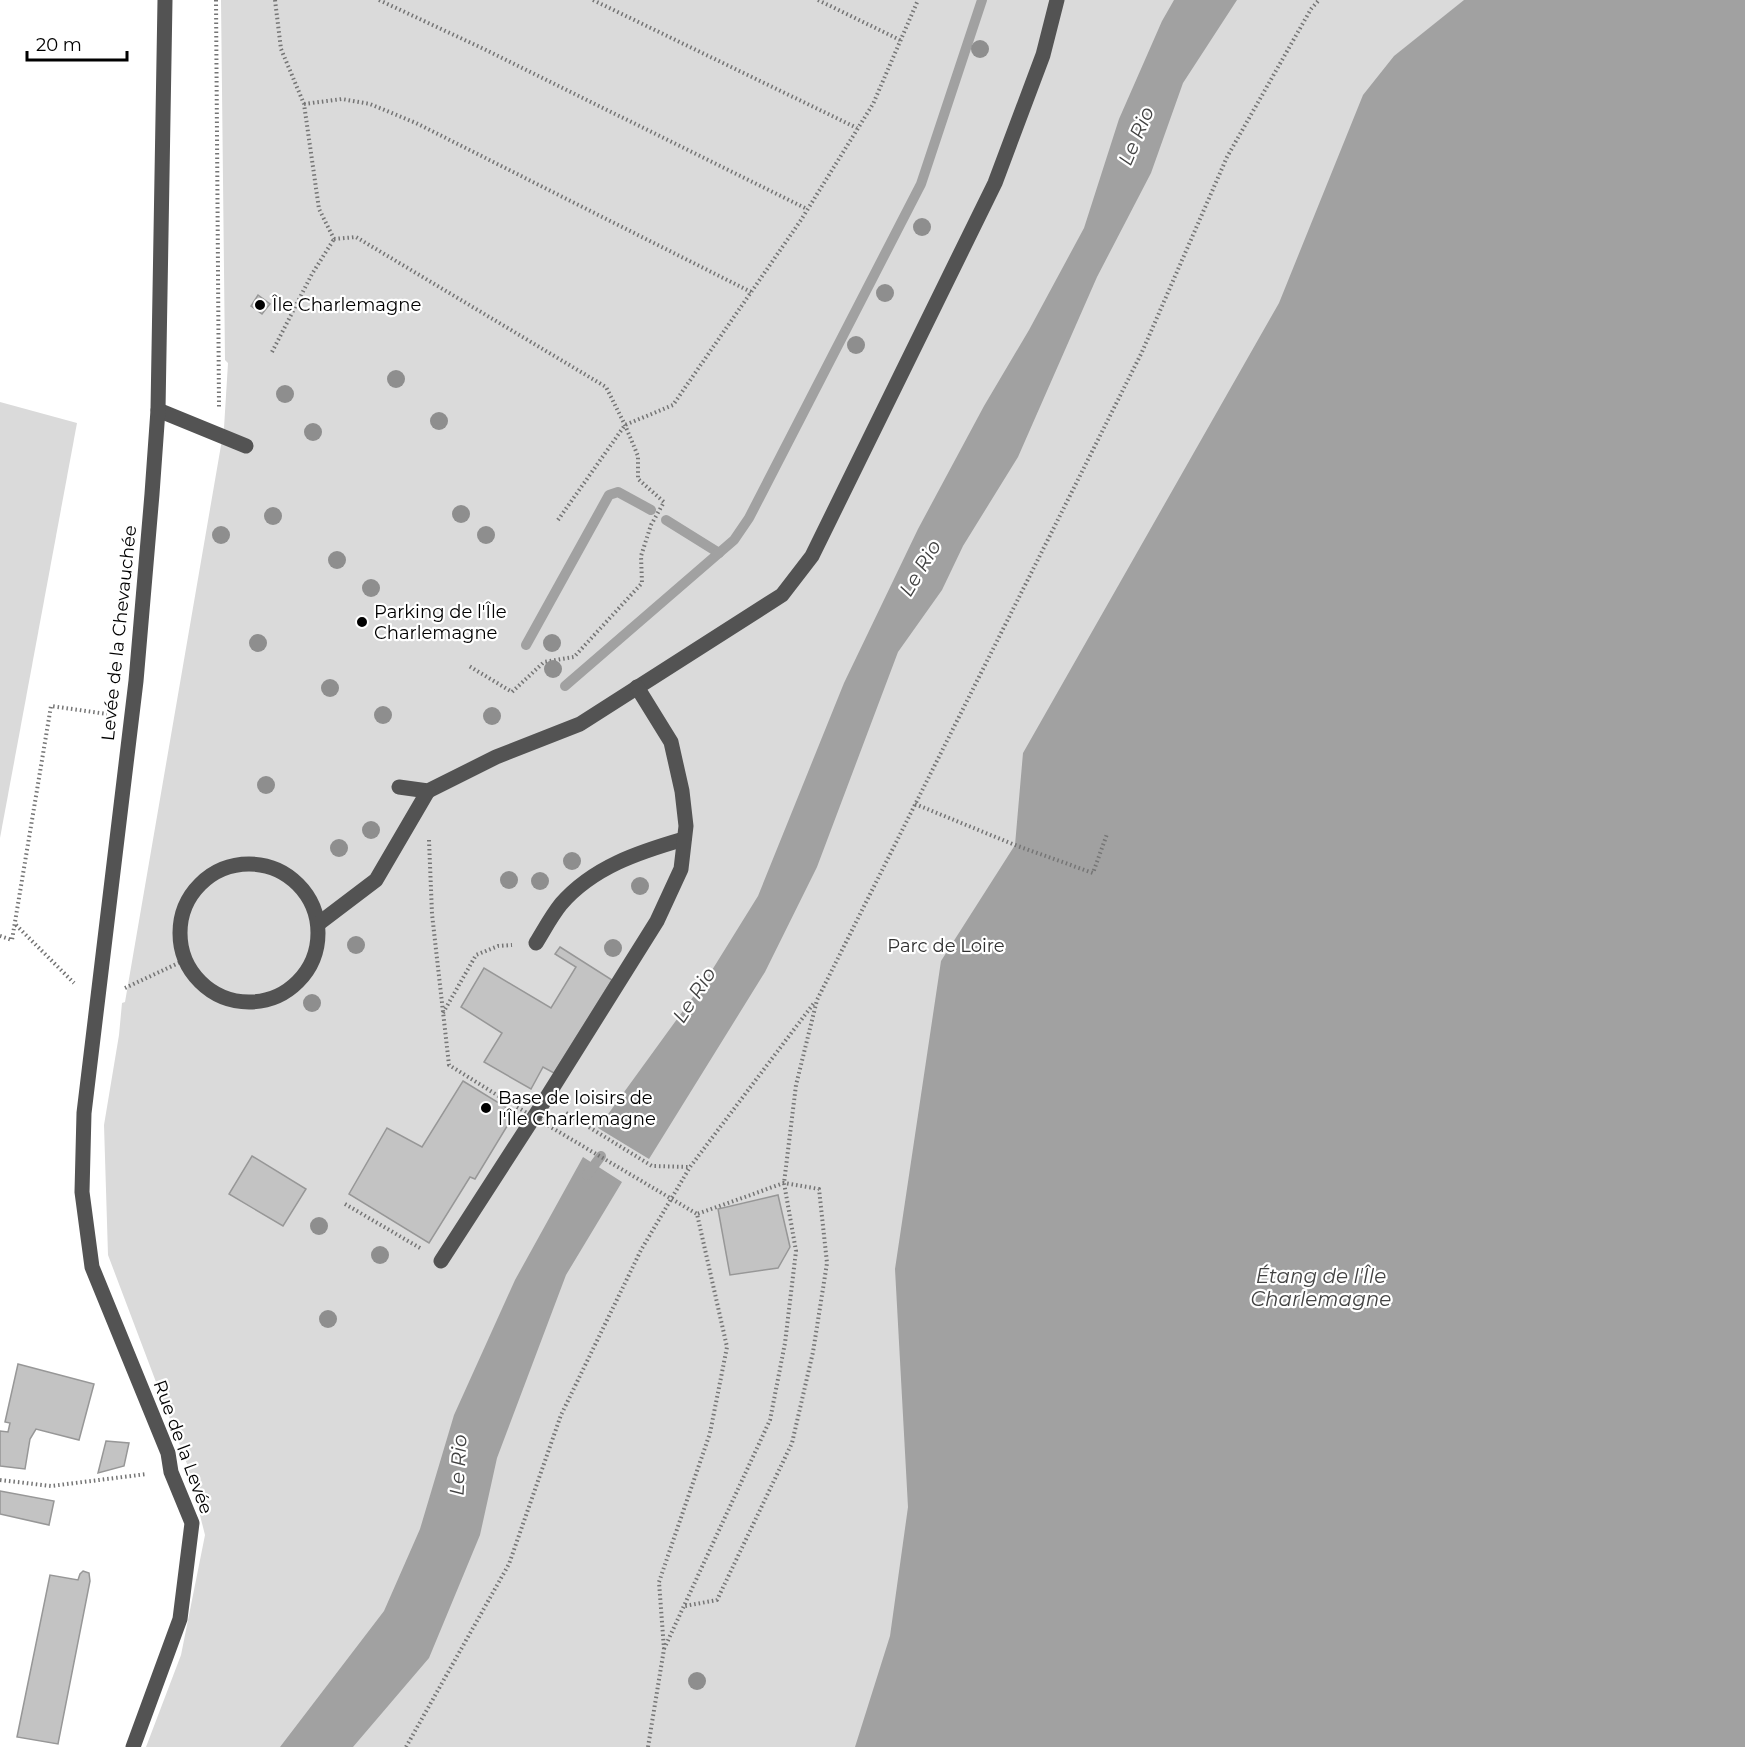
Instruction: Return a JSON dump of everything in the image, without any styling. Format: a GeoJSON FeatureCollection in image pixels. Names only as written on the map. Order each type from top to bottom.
{"type":"FeatureCollection","features":[{"type":"Feature","properties":{"kind":"street","name":"Levée de la Chevauchée"},"geometry":{"type":"LineString","coordinates":[[92,1268],[82,1192],[84,1113],[132,718],[152,494],[158,410],[165,0]]}},
{"type":"Feature","properties":{"kind":"street"},"geometry":{"type":"LineString","coordinates":[[318,924],[376,880],[428,791],[496,757],[579,724],[782,595],[812,556],[995,183],[1042,55],[1057,0]]}},
{"type":"Feature","properties":{"kind":"street"},"geometry":{"type":"LineString","coordinates":[[158,410],[246,446]]}},
{"type":"Feature","properties":{"kind":"street"},"geometry":{"type":"LineString","coordinates":[[441,1261],[657,921],[681,869],[686,826],[682,791],[671,742],[637,687]]}},
{"type":"Feature","properties":{"kind":"street"},"geometry":{"type":"LineString","coordinates":[[399,787],[428,791]]}},
{"type":"Feature","properties":{"kind":"street"},"geometry":{"type":"LineString","coordinates":[[536,943],[560,904],[586,879],[619,862],[684,839]]}},
{"type":"Feature","properties":{"kind":"street"},"geometry":{"type":"LineString","coordinates":[[253,864],[276,869],[296,882],[311,901],[318,924],[315,957],[307,972],[292,988],[274,999],[253,1003],[231,1001],[212,992],[196,978],[185,960],[179,937],[182,914],[192,893],[209,876],[230,866],[253,864]]}},
{"type":"Feature","properties":{"kind":"street","name":"Rue de la Levée"},"geometry":{"type":"LineString","coordinates":[[92,1268],[168,1453],[171,1472],[192,1523],[180,1619],[133,1747]]}},
{"type":"Feature","properties":{"kind":"path"},"geometry":{"type":"LineString","coordinates":[[216,0],[219,436]]}},
{"type":"Feature","properties":{"kind":"path"},"geometry":{"type":"LineString","coordinates":[[275,0],[281,49],[304,104],[319,209],[334,239]]}},
{"type":"Feature","properties":{"kind":"path"},"geometry":{"type":"LineString","coordinates":[[379,0],[494,54],[807,209]]}},
{"type":"Feature","properties":{"kind":"path"},"geometry":{"type":"LineString","coordinates":[[593,0],[857,129]]}},
{"type":"Feature","properties":{"kind":"path"},"geometry":{"type":"LineString","coordinates":[[818,0],[900,40]]}},
{"type":"Feature","properties":{"kind":"path"},"geometry":{"type":"LineString","coordinates":[[558,520],[625,425],[673,405],[807,209],[873,104],[918,0]]}},
{"type":"Feature","properties":{"kind":"path"},"geometry":{"type":"LineString","coordinates":[[406,1747],[509,1564],[561,1415],[641,1250],[690,1167],[817,1000],[1142,352],[1227,157],[1311,9],[1319,0]]}},
{"type":"Feature","properties":{"kind":"path"},"geometry":{"type":"LineString","coordinates":[[304,104],[342,99],[370,105],[416,123],[751,292]]}},
{"type":"Feature","properties":{"kind":"path"},"geometry":{"type":"LineString","coordinates":[[334,239],[356,237],[606,387],[638,456],[638,478],[664,502],[651,525],[641,556],[642,583],[574,657],[544,662],[512,692],[469,666]]}},
{"type":"Feature","properties":{"kind":"path"},"geometry":{"type":"LineString","coordinates":[[272,351],[312,274],[334,239]]}},
{"type":"Feature","properties":{"kind":"path"},"geometry":{"type":"LineString","coordinates":[[0,936],[12,940],[51,706],[132,718]]}},
{"type":"Feature","properties":{"kind":"path"},"geometry":{"type":"LineString","coordinates":[[915,804],[1015,845],[1093,873],[1107,834]]}},
{"type":"Feature","properties":{"kind":"path"},"geometry":{"type":"LineString","coordinates":[[429,836],[432,914],[449,1065],[697,1214],[727,1347],[710,1433],[659,1582],[664,1649],[648,1747]]}},
{"type":"Feature","properties":{"kind":"path"},"geometry":{"type":"LineString","coordinates":[[443,1013],[476,955],[498,946],[536,943]]}},
{"type":"Feature","properties":{"kind":"path"},"geometry":{"type":"LineString","coordinates":[[664,1649],[770,1420],[785,1343],[796,1251],[784,1183],[796,1085],[817,1000]]}},
{"type":"Feature","properties":{"kind":"path"},"geometry":{"type":"LineString","coordinates":[[572,1116],[652,1166],[690,1167]]}},
{"type":"Feature","properties":{"kind":"path"},"geometry":{"type":"LineString","coordinates":[[684,1606],[717,1600],[792,1443],[813,1352],[827,1263],[819,1190],[784,1183],[697,1214]]}},
{"type":"Feature","properties":{"kind":"path"},"geometry":{"type":"LineString","coordinates":[[345,1204],[441,1261]]}},
{"type":"Feature","properties":{"kind":"path"},"geometry":{"type":"LineString","coordinates":[[0,1480],[51,1486],[171,1472]]}},
{"type":"Feature","properties":{"kind":"green space","name":"Parc de Loire"},"geometry":{"type":"Polygon","coordinates":[[[221,0],[1745,0],[1745,1747],[146,1747],[181,1655],[205,1535],[187,1464],[108,1255],[104,1125],[122,1003],[125,1002],[224,428],[228,363],[225,360],[221,0]]]}},
{"type":"Feature","properties":{"kind":"green space"},"geometry":{"type":"Polygon","coordinates":[[[0,402],[77,423],[0,838],[0,402]]]}},
{"type":"Feature","properties":{"kind":"water"},"geometry":{"type":"Polygon","coordinates":[[[1174,0],[1237,0],[1183,83],[1151,173],[1097,277],[1018,457],[963,546],[942,590],[898,652],[817,867],[765,972],[649,1159],[598,1128],[709,975],[758,896],[844,683],[918,529],[1084,228],[1119,119],[1162,21],[1174,0]]]}},
{"type":"Feature","properties":{"kind":"water","name":"Étang de l'Île Charlemagne"},"geometry":{"type":"Polygon","coordinates":[[[1464,0],[1745,0],[1745,1747],[855,1747],[890,1636],[908,1507],[895,1269],[941,961],[1015,845],[1023,753],[1279,303],[1363,95],[1394,56],[1464,0]]]}},
{"type":"Feature","properties":{"kind":"water"},"geometry":{"type":"Polygon","coordinates":[[[583,1157],[622,1182],[566,1275],[497,1458],[480,1535],[429,1658],[353,1747],[280,1747],[384,1611],[420,1529],[454,1415],[515,1280],[583,1157]]]}},
{"type":"Feature","properties":{"kind":"building","name":"Île Charlemagne"},"geometry":{"type":"Polygon","coordinates":[[[258,295],[270,304],[262,314],[251,306],[258,295]]]}},
{"type":"Feature","properties":{"kind":"building"},"geometry":{"type":"Polygon","coordinates":[[[560,947],[612,980],[554,1073],[543,1067],[531,1089],[484,1062],[502,1033],[461,1007],[484,968],[551,1008],[576,967],[555,954],[560,947]]]}},
{"type":"Feature","properties":{"kind":"building"},"geometry":{"type":"Polygon","coordinates":[[[463,1081],[515,1113],[475,1179],[470,1177],[429,1243],[349,1194],[387,1128],[422,1147],[463,1081]]]}},
{"type":"Feature","properties":{"kind":"building"},"geometry":{"type":"Polygon","coordinates":[[[252,1156],[306,1189],[283,1226],[229,1194],[252,1156]]]}},
{"type":"Feature","properties":{"kind":"building"},"geometry":{"type":"Polygon","coordinates":[[[778,1195],[790,1247],[778,1268],[730,1275],[718,1209],[778,1195]]]}},
{"type":"Feature","properties":{"kind":"building"},"geometry":{"type":"Polygon","coordinates":[[[18,1364],[94,1384],[79,1440],[36,1429],[30,1439],[25,1469],[0,1466],[0,1431],[8,1432],[10,1423],[5,1422],[18,1364]]]}},
{"type":"Feature","properties":{"kind":"building"},"geometry":{"type":"Polygon","coordinates":[[[106,1441],[129,1443],[124,1466],[98,1473],[106,1441]]]}},
{"type":"Feature","properties":{"kind":"building"},"geometry":{"type":"Polygon","coordinates":[[[0,1491],[54,1501],[49,1525],[0,1514],[0,1491]]]}},
{"type":"Feature","properties":{"kind":"building"},"geometry":{"type":"Polygon","coordinates":[[[83,1571],[89,1573],[90,1581],[58,1744],[17,1737],[50,1575],[78,1580],[83,1571]]]}},
{"type":"Feature","properties":{"kind":"waterway"},"geometry":{"type":"LineString","coordinates":[[565,686],[734,540],[749,518],[921,184],[982,0]]}},
{"type":"Feature","properties":{"kind":"waterway"},"geometry":{"type":"LineString","coordinates":[[526,645],[609,495],[618,492],[651,510]]}},
{"type":"Feature","properties":{"kind":"waterway"},"geometry":{"type":"LineString","coordinates":[[666,520],[719,553]]}},
{"type":"Feature","properties":{"kind":"waterway","name":"Le Rio"},"geometry":{"type":"LineString","coordinates":[[587,1175],[601,1156]]}},
{"type":"Feature","properties":{"kind":"place","name":"Île Charlemagne"},"geometry":{"type":"Point","coordinates":[260,305]}},
{"type":"Feature","properties":{"kind":"place","name":"Parking de l'Île Charlemagne"},"geometry":{"type":"Point","coordinates":[362,622]}},
{"type":"Feature","properties":{"kind":"place","name":"Base de loisirs de l'Île Charlemagne"},"geometry":{"type":"Point","coordinates":[486,1108]}}]}
